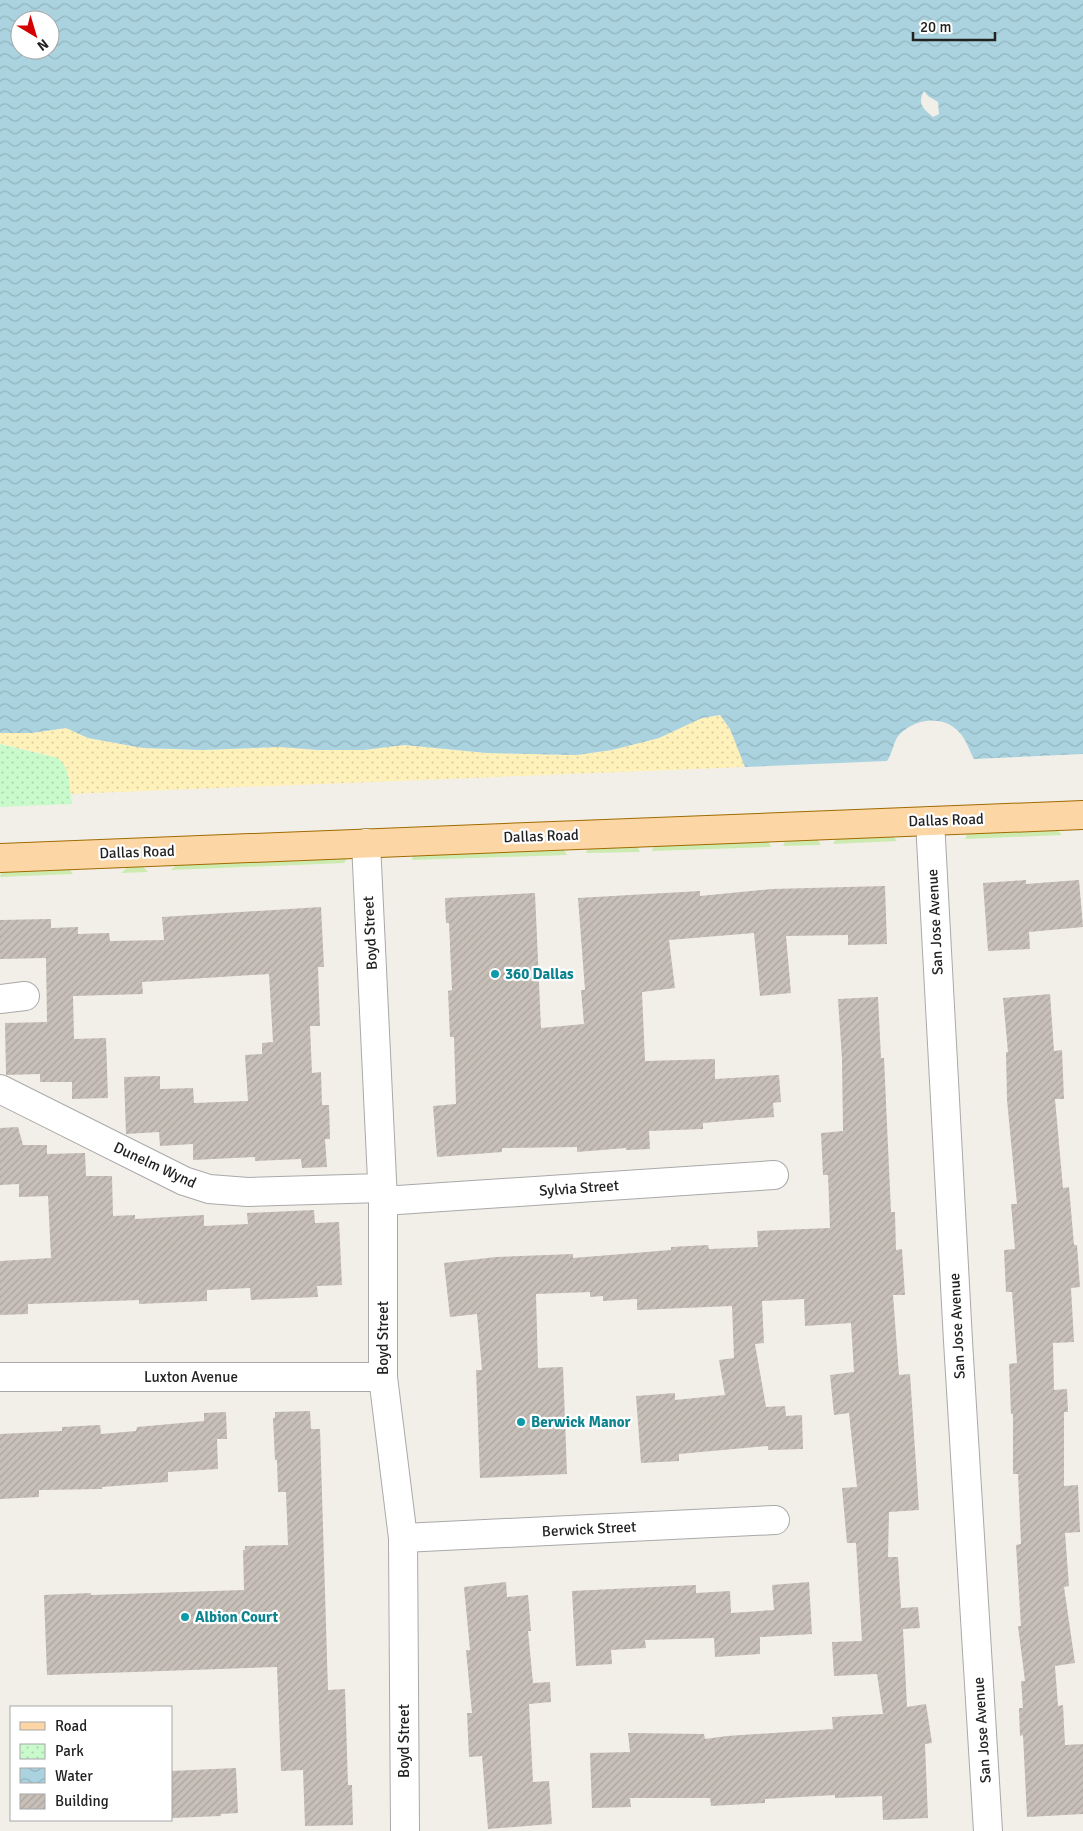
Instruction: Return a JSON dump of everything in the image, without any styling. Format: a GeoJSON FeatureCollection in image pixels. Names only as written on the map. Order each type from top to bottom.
{"type":"FeatureCollection","features":[{"type":"Feature","properties":{"kind":"main road","name":"Dallas Road"},"geometry":{"type":"LineString","coordinates":[[0,858],[1083,815]]}},
{"type":"Feature","properties":{"kind":"street","name":"San Jose Avenue"},"geometry":{"type":"LineString","coordinates":[[930,821],[958,1341],[988,1831]]}},
{"type":"Feature","properties":{"kind":"street","name":"Boyd Street"},"geometry":{"type":"LineString","coordinates":[[366,844],[383,1194],[383,1377],[403,1538],[404,1831]]}},
{"type":"Feature","properties":{"kind":"street","name":"Dunelm Wynd"},"geometry":{"type":"LineString","coordinates":[[0,1089],[184,1181],[209,1189],[248,1192],[383,1194]]}},
{"type":"Feature","properties":{"kind":"street","name":"Sylvia Street"},"geometry":{"type":"LineString","coordinates":[[383,1194],[774,1175]]}},
{"type":"Feature","properties":{"kind":"street","name":"Luxton Avenue"},"geometry":{"type":"LineString","coordinates":[[0,1377],[383,1377]]}},
{"type":"Feature","properties":{"kind":"street","name":"Berwick Street"},"geometry":{"type":"LineString","coordinates":[[403,1538],[775,1520]]}},
{"type":"Feature","properties":{"kind":"green space"},"geometry":{"type":"Polygon","coordinates":[[[0,744],[58,758],[67,773],[72,804],[0,807],[0,744]]]}},
{"type":"Feature","properties":{"kind":"green space"},"geometry":{"type":"Polygon","coordinates":[[[1055,827],[1062,835],[965,839],[969,830],[1055,827]]]}},
{"type":"Feature","properties":{"kind":"green space"},"geometry":{"type":"Polygon","coordinates":[[[891,834],[897,841],[833,844],[837,836],[891,834]]]}},
{"type":"Feature","properties":{"kind":"green space"},"geometry":{"type":"Polygon","coordinates":[[[815,836],[821,845],[783,846],[787,837],[815,836]]]}},
{"type":"Feature","properties":{"kind":"green space"},"geometry":{"type":"Polygon","coordinates":[[[767,838],[771,847],[652,851],[655,842],[767,838]]]}},
{"type":"Feature","properties":{"kind":"green space"},"geometry":{"type":"Polygon","coordinates":[[[636,843],[640,852],[586,853],[589,845],[636,843]]]}},
{"type":"Feature","properties":{"kind":"green space"},"geometry":{"type":"Polygon","coordinates":[[[562,846],[567,855],[412,860],[414,851],[562,846]]]}},
{"type":"Feature","properties":{"kind":"green space"},"geometry":{"type":"Polygon","coordinates":[[[339,855],[347,859],[344,863],[171,870],[179,862],[339,855]]]}},
{"type":"Feature","properties":{"kind":"green space"},"geometry":{"type":"Polygon","coordinates":[[[140,863],[148,872],[121,873],[131,864],[140,863]]]}},
{"type":"Feature","properties":{"kind":"green space"},"geometry":{"type":"Polygon","coordinates":[[[67,866],[73,874],[0,877],[2,869],[67,866]]]}},
{"type":"Feature","properties":{"kind":"sand"},"geometry":{"type":"Polygon","coordinates":[[[720,715],[730,729],[745,767],[70,794],[69,783],[47,755],[0,744],[0,733],[31,733],[66,728],[88,738],[143,748],[203,750],[279,747],[318,750],[364,750],[404,745],[487,753],[576,755],[612,750],[659,738],[702,718],[720,715]]]}},
{"type":"Feature","properties":{"kind":"water"},"geometry":{"type":"Polygon","coordinates":[[[0,0],[1083,0],[1083,754],[974,759],[966,741],[959,732],[945,723],[929,721],[914,725],[900,734],[887,761],[745,767],[730,729],[720,715],[702,718],[659,738],[612,750],[576,755],[487,753],[404,745],[364,750],[318,750],[279,747],[203,750],[143,748],[88,738],[66,728],[31,733],[0,733],[0,0]],[[924,91],[921,103],[933,117],[939,114],[938,102],[924,91]]]}},
{"type":"Feature","properties":{"kind":"building"},"geometry":{"type":"Polygon","coordinates":[[[1026,880],[1026,884],[1079,880],[1083,927],[1029,932],[1030,949],[988,951],[983,883],[1026,880]]]}},
{"type":"Feature","properties":{"kind":"building"},"geometry":{"type":"Polygon","coordinates":[[[885,886],[887,944],[848,945],[848,935],[786,936],[791,993],[760,996],[754,933],[669,940],[675,988],[642,992],[645,1061],[715,1059],[715,1079],[779,1075],[781,1102],[773,1103],[774,1117],[703,1123],[703,1129],[649,1131],[650,1149],[626,1150],[626,1148],[577,1152],[577,1147],[502,1148],[502,1152],[437,1157],[433,1106],[456,1104],[454,1037],[450,1037],[448,991],[452,990],[449,923],[446,923],[445,898],[535,893],[541,1028],[584,1024],[581,990],[585,990],[578,898],[700,891],[700,896],[772,889],[885,886]]]}},
{"type":"Feature","properties":{"kind":"building"},"geometry":{"type":"Polygon","coordinates":[[[321,907],[324,967],[318,967],[320,1026],[310,1026],[312,1073],[321,1072],[322,1105],[329,1105],[330,1139],[325,1139],[327,1167],[302,1168],[301,1159],[255,1161],[255,1157],[193,1160],[193,1144],[160,1146],[159,1132],[126,1134],[124,1077],[160,1076],[160,1089],[193,1088],[194,1103],[248,1101],[245,1055],[262,1054],[262,1043],[273,1042],[269,974],[142,982],[143,994],[73,996],[74,1039],[106,1038],[108,1098],[72,1099],[72,1082],[40,1082],[40,1074],[6,1075],[5,1023],[47,1022],[46,958],[0,959],[0,920],[51,919],[51,928],[78,927],[78,934],[109,933],[110,941],[164,940],[162,917],[321,907]]]}},
{"type":"Feature","properties":{"kind":"building"},"geometry":{"type":"Polygon","coordinates":[[[1050,994],[1054,1051],[1062,1050],[1064,1099],[1055,1099],[1063,1188],[1069,1187],[1074,1245],[1077,1245],[1080,1287],[1071,1288],[1074,1342],[1053,1343],[1054,1390],[1067,1389],[1068,1412],[1064,1412],[1064,1486],[1078,1485],[1080,1532],[1065,1533],[1069,1586],[1064,1587],[1075,1663],[1055,1666],[1058,1706],[1063,1705],[1065,1745],[1083,1744],[1083,1814],[1027,1817],[1023,1735],[1020,1736],[1019,1708],[1023,1708],[1021,1681],[1025,1681],[1018,1626],[1021,1626],[1016,1545],[1021,1544],[1018,1474],[1013,1474],[1013,1414],[1011,1414],[1009,1364],[1017,1363],[1012,1292],[1006,1292],[1004,1250],[1015,1249],[1011,1204],[1017,1204],[1007,1100],[1006,1052],[1008,1052],[1003,998],[1050,994]]]}},
{"type":"Feature","properties":{"kind":"building"},"geometry":{"type":"Polygon","coordinates":[[[878,997],[881,1058],[884,1058],[891,1212],[895,1212],[896,1250],[902,1249],[905,1295],[893,1295],[899,1375],[910,1374],[919,1510],[889,1512],[888,1557],[898,1557],[901,1608],[918,1607],[920,1628],[903,1629],[907,1707],[926,1704],[932,1743],[925,1744],[928,1818],[883,1820],[882,1796],[835,1798],[835,1795],[765,1799],[765,1803],[711,1806],[710,1798],[630,1798],[631,1807],[592,1808],[590,1753],[630,1752],[628,1733],[704,1734],[705,1739],[833,1729],[832,1717],[883,1714],[877,1674],[834,1676],[832,1642],[862,1641],[856,1543],[847,1543],[842,1488],[857,1487],[849,1413],[834,1415],[830,1375],[854,1372],[851,1323],[805,1326],[804,1299],[762,1301],[764,1343],[755,1344],[766,1407],[785,1406],[786,1416],[802,1415],[803,1449],[768,1450],[768,1446],[679,1454],[679,1461],[641,1463],[636,1396],[675,1393],[675,1400],[725,1395],[719,1360],[734,1358],[732,1306],[637,1310],[637,1299],[603,1301],[603,1296],[590,1297],[590,1292],[536,1294],[538,1368],[563,1367],[567,1474],[480,1478],[476,1370],[482,1370],[477,1314],[450,1317],[444,1263],[496,1257],[573,1254],[573,1258],[671,1250],[671,1247],[708,1245],[709,1249],[758,1247],[757,1231],[830,1228],[828,1175],[823,1175],[821,1133],[843,1131],[842,1059],[838,999],[878,997]]]}},
{"type":"Feature","properties":{"kind":"building"},"geometry":{"type":"Polygon","coordinates":[[[18,1127],[23,1145],[47,1145],[47,1154],[85,1153],[86,1176],[112,1176],[113,1216],[135,1215],[135,1219],[204,1215],[204,1226],[248,1224],[247,1213],[314,1210],[315,1223],[339,1222],[342,1285],[317,1286],[318,1297],[251,1300],[250,1288],[207,1290],[207,1301],[139,1304],[139,1300],[28,1304],[28,1314],[0,1315],[0,1261],[51,1258],[48,1196],[19,1197],[19,1184],[0,1185],[0,1128],[18,1127]]]}},
{"type":"Feature","properties":{"kind":"building","name":"Albion Court"},"geometry":{"type":"Polygon","coordinates":[[[310,1411],[311,1429],[320,1429],[328,1690],[345,1689],[348,1785],[352,1785],[353,1825],[305,1826],[303,1770],[281,1771],[277,1667],[47,1675],[44,1595],[244,1590],[243,1550],[245,1550],[245,1546],[288,1545],[286,1492],[278,1492],[273,1418],[275,1418],[275,1412],[310,1411]]]}},
{"type":"Feature","properties":{"kind":"building"},"geometry":{"type":"Polygon","coordinates":[[[226,1412],[227,1439],[217,1439],[218,1469],[168,1472],[168,1482],[102,1487],[102,1489],[39,1490],[39,1497],[0,1499],[0,1434],[62,1431],[62,1427],[100,1425],[101,1434],[136,1431],[137,1427],[204,1421],[204,1413],[226,1412]]]}},
{"type":"Feature","properties":{"kind":"building"},"geometry":{"type":"Polygon","coordinates":[[[506,1582],[507,1597],[528,1595],[531,1631],[528,1631],[533,1683],[550,1682],[551,1702],[529,1704],[533,1782],[549,1781],[552,1824],[488,1829],[482,1756],[469,1757],[467,1713],[472,1713],[466,1650],[470,1650],[464,1587],[506,1582]]]}},
{"type":"Feature","properties":{"kind":"building"},"geometry":{"type":"Polygon","coordinates":[[[809,1582],[812,1634],[760,1637],[760,1654],[715,1657],[714,1638],[645,1640],[646,1648],[611,1650],[612,1664],[576,1666],[572,1591],[696,1585],[696,1593],[730,1591],[731,1613],[774,1610],[772,1585],[809,1582]]]}},
{"type":"Feature","properties":{"kind":"building"},"geometry":{"type":"Polygon","coordinates":[[[236,1768],[238,1813],[221,1814],[221,1816],[172,1818],[172,1771],[236,1768]]]}},
{"type":"Feature","properties":{"kind":"place","name":"360 Dallas"},"geometry":{"type":"Point","coordinates":[495,974]}},
{"type":"Feature","properties":{"kind":"place","name":"Berwick Manor"},"geometry":{"type":"Point","coordinates":[521,1422]}},
{"type":"Feature","properties":{"kind":"place","name":"Albion Court"},"geometry":{"type":"Point","coordinates":[185,1617]}}]}
